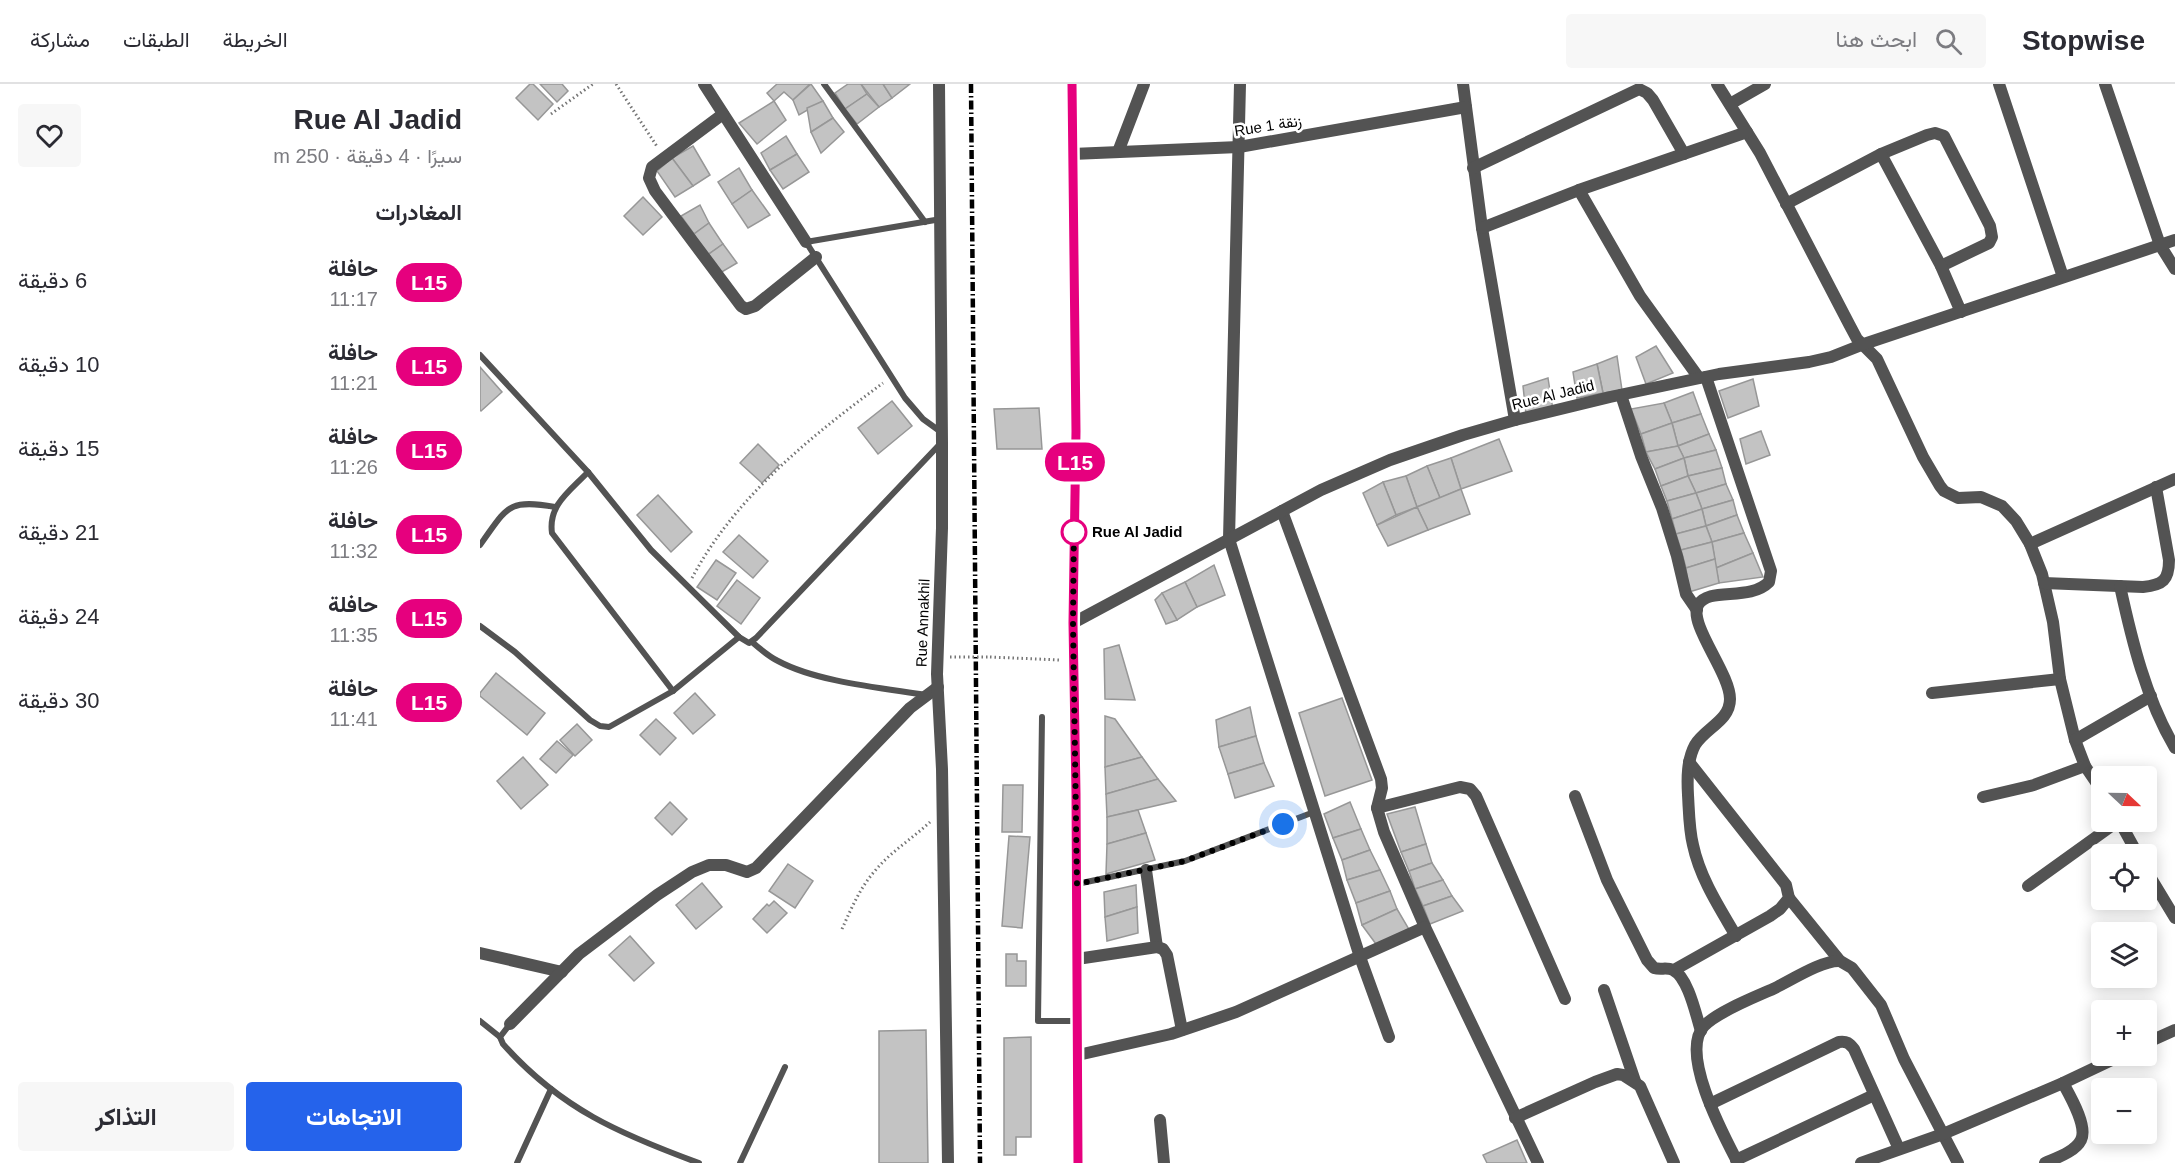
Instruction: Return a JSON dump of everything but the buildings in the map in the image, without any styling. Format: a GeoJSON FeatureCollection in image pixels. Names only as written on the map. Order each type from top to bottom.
{"type":"FeatureCollection","features":[{"type":"Feature","properties":{"kind":"main road"},"geometry":{"type":"LineString","coordinates":[[1072,84],[1076,431],[1073,660],[1078,1163]]}},
{"type":"Feature","properties":{"kind":"street"},"geometry":{"type":"LineString","coordinates":[[704,84],[806,242]]}},
{"type":"Feature","properties":{"kind":"street","name":"Rue Annakhil"},"geometry":{"type":"LineString","coordinates":[[939,84],[942,437],[938,687],[948,1163]]}},
{"type":"Feature","properties":{"kind":"street"},"geometry":{"type":"LineString","coordinates":[[1118,152],[1144,84]]}},
{"type":"Feature","properties":{"kind":"street"},"geometry":{"type":"LineString","coordinates":[[1240,84],[1229,539],[1360,957],[1389,1037]]}},
{"type":"Feature","properties":{"kind":"street"},"geometry":{"type":"LineString","coordinates":[[1463,84],[1482,228],[1515,420]]}},
{"type":"Feature","properties":{"kind":"street"},"geometry":{"type":"LineString","coordinates":[[1717,84],[1748,132],[1857,339],[1877,359],[1914,438],[1940,486],[1944,491],[1959,498],[1981,497],[2002,506],[2016,521],[2030,544],[2040,566],[2053,622],[2060,679],[2075,740],[2091,775]]}},
{"type":"Feature","properties":{"kind":"street"},"geometry":{"type":"LineString","coordinates":[[1730,104],[1765,84]]}},
{"type":"Feature","properties":{"kind":"street"},"geometry":{"type":"LineString","coordinates":[[1999,84],[2062,277]]}},
{"type":"Feature","properties":{"kind":"street"},"geometry":{"type":"LineString","coordinates":[[2105,84],[2160,245],[2175,269]]}},
{"type":"Feature","properties":{"kind":"street"},"geometry":{"type":"LineString","coordinates":[[1473,168],[1639,90],[1647,93],[1653,100],[1684,154]]}},
{"type":"Feature","properties":{"kind":"street","name":"Rue 1 زنقة"},"geometry":{"type":"LineString","coordinates":[[1072,154],[1239,147],[1467,107]]}},
{"type":"Feature","properties":{"kind":"street"},"geometry":{"type":"LineString","coordinates":[[723,114],[652,167],[650,184],[674,219],[744,308],[750,309],[755,306],[816,257]]}},
{"type":"Feature","properties":{"kind":"street"},"geometry":{"type":"LineString","coordinates":[[1482,228],[1579,190],[1748,132]]}},
{"type":"Feature","properties":{"kind":"street"},"geometry":{"type":"LineString","coordinates":[[1786,204],[1881,154],[1927,135],[1935,133],[1944,135],[1990,226],[1992,237],[1989,243],[1941,266]]}},
{"type":"Feature","properties":{"kind":"street"},"geometry":{"type":"LineString","coordinates":[[1881,154],[1941,266],[1961,312]]}},
{"type":"Feature","properties":{"kind":"street"},"geometry":{"type":"LineString","coordinates":[[1579,190],[1634,287],[1703,378],[1771,571],[1769,582],[1758,590],[1744,594],[1711,595],[1702,599],[1697,610]]}},
{"type":"Feature","properties":{"kind":"street","name":"Rue Al Jadid"},"geometry":{"type":"LineString","coordinates":[[1073,623],[1321,490],[1390,460],[1515,420],[1621,394],[1831,357],[2175,240]]}},
{"type":"Feature","properties":{"kind":"street"},"geometry":{"type":"LineString","coordinates":[[1621,394],[1641,456],[1662,508],[1686,594],[1697,610],[1700,629],[1720,668],[1729,693],[1730,701],[1725,715],[1698,741],[1692,752],[1687,780],[1693,846],[1713,896],[1736,936]]}},
{"type":"Feature","properties":{"kind":"street"},"geometry":{"type":"LineString","coordinates":[[2030,544],[2175,479]]}},
{"type":"Feature","properties":{"kind":"street"},"geometry":{"type":"LineString","coordinates":[[2043,583],[2155,586],[2165,578],[2169,570],[2169,560],[2156,488]]}},
{"type":"Feature","properties":{"kind":"street"},"geometry":{"type":"LineString","coordinates":[[1282,511],[1381,779],[1382,788],[1377,808],[1384,832],[1425,927],[1538,1163]]}},
{"type":"Feature","properties":{"kind":"street"},"geometry":{"type":"LineString","coordinates":[[2120,586],[2126,615],[2151,696],[2171,731],[2175,748]]}},
{"type":"Feature","properties":{"kind":"street"},"geometry":{"type":"LineString","coordinates":[[1932,693],[2060,679]]}},
{"type":"Feature","properties":{"kind":"street"},"geometry":{"type":"LineString","coordinates":[[510,1024],[579,954],[617,923],[692,872],[717,864],[747,872],[756,868],[910,708],[938,687]]}},
{"type":"Feature","properties":{"kind":"street"},"geometry":{"type":"LineString","coordinates":[[2075,740],[2151,696]]}},
{"type":"Feature","properties":{"kind":"street"},"geometry":{"type":"LineString","coordinates":[[1689,762],[1786,885],[1789,898],[1840,961],[1852,968],[1881,1005],[1904,1059],[1958,1163]]}},
{"type":"Feature","properties":{"kind":"street"},"geometry":{"type":"LineString","coordinates":[[1983,797],[2034,785],[2085,766]]}},
{"type":"Feature","properties":{"kind":"street"},"geometry":{"type":"LineString","coordinates":[[1377,808],[1460,787],[1470,789],[1476,796],[1565,999]]}},
{"type":"Feature","properties":{"kind":"street"},"geometry":{"type":"LineString","coordinates":[[1575,796],[1607,880],[1647,960],[1654,968],[1674,970],[1679,974],[1690,996],[1701,1030]]}},
{"type":"Feature","properties":{"kind":"street"},"geometry":{"type":"LineString","coordinates":[[2028,886],[2105,832]]}},
{"type":"Feature","properties":{"kind":"street"},"geometry":{"type":"LineString","coordinates":[[1146,870],[1157,947]]}},
{"type":"Feature","properties":{"kind":"street"},"geometry":{"type":"LineString","coordinates":[[2157,888],[2175,918]]}},
{"type":"Feature","properties":{"kind":"street"},"geometry":{"type":"LineString","coordinates":[[1674,970],[1770,916],[1789,898]]}},
{"type":"Feature","properties":{"kind":"street"},"geometry":{"type":"LineString","coordinates":[[1078,1055],[1182,1030],[1236,1012],[1425,927]]}},
{"type":"Feature","properties":{"kind":"street"},"geometry":{"type":"LineString","coordinates":[[1077,959],[1157,947],[1163,950],[1167,956],[1182,1030]]}},
{"type":"Feature","properties":{"kind":"street"},"geometry":{"type":"LineString","coordinates":[[480,952],[562,972]]}},
{"type":"Feature","properties":{"kind":"street"},"geometry":{"type":"LineString","coordinates":[[1840,961],[1822,965],[1745,1002],[1704,1026],[1698,1045],[1698,1064],[1719,1127],[1737,1161],[1874,1095]]}},
{"type":"Feature","properties":{"kind":"street"},"geometry":{"type":"LineString","coordinates":[[1604,990],[1635,1082]]}},
{"type":"Feature","properties":{"kind":"street"},"geometry":{"type":"LineString","coordinates":[[2157,1038],[2175,1030]]}},
{"type":"Feature","properties":{"kind":"street"},"geometry":{"type":"LineString","coordinates":[[1710,1104],[1845,1041],[1850,1043],[1854,1049],[1899,1149]]}},
{"type":"Feature","properties":{"kind":"street"},"geometry":{"type":"LineString","coordinates":[[1861,1163],[1943,1134],[2099,1066]]}},
{"type":"Feature","properties":{"kind":"street"},"geometry":{"type":"LineString","coordinates":[[1515,1118],[1595,1082],[1617,1074],[1623,1075],[1640,1086],[1674,1163]]}},
{"type":"Feature","properties":{"kind":"street"},"geometry":{"type":"LineString","coordinates":[[2045,1163],[2066,1153],[2081,1140],[2080,1120],[2063,1083]]}},
{"type":"Feature","properties":{"kind":"street"},"geometry":{"type":"LineString","coordinates":[[1160,1120],[1164,1163]]}},
{"type":"Feature","properties":{"kind":"lane"},"geometry":{"type":"LineString","coordinates":[[826,85],[925,222]]}},
{"type":"Feature","properties":{"kind":"lane"},"geometry":{"type":"LineString","coordinates":[[752,642],[942,437],[913,409],[806,242],[941,219]]}},
{"type":"Feature","properties":{"kind":"lane"},"geometry":{"type":"LineString","coordinates":[[480,355],[588,472],[651,550],[739,637],[746,642],[752,642],[771,658],[798,670],[926,695]]}},
{"type":"Feature","properties":{"kind":"lane"},"geometry":{"type":"LineString","coordinates":[[588,472],[555,507],[552,533],[673,692]]}},
{"type":"Feature","properties":{"kind":"lane"},"geometry":{"type":"LineString","coordinates":[[480,545],[501,516],[515,505],[527,503],[555,507]]}},
{"type":"Feature","properties":{"kind":"lane"},"geometry":{"type":"LineString","coordinates":[[480,626],[515,652],[590,720],[600,726],[613,726],[673,692],[739,637]]}},
{"type":"Feature","properties":{"kind":"lane"},"geometry":{"type":"LineString","coordinates":[[1042,717],[1038,1021],[1078,1021]]}},
{"type":"Feature","properties":{"kind":"lane"},"geometry":{"type":"LineString","coordinates":[[1077,884],[1146,870],[1207,854],[1315,812]]}},
{"type":"Feature","properties":{"kind":"lane"},"geometry":{"type":"LineString","coordinates":[[480,1021],[500,1036],[512,1055],[550,1089],[599,1122],[627,1136],[699,1163]]}},
{"type":"Feature","properties":{"kind":"lane"},"geometry":{"type":"LineString","coordinates":[[500,1036],[510,1024]]}},
{"type":"Feature","properties":{"kind":"lane"},"geometry":{"type":"LineString","coordinates":[[740,1163],[785,1067]]}},
{"type":"Feature","properties":{"kind":"lane"},"geometry":{"type":"LineString","coordinates":[[517,1163],[550,1089]]}},
{"type":"Feature","properties":{"kind":"path"},"geometry":{"type":"LineString","coordinates":[[551,114],[592,84]]}},
{"type":"Feature","properties":{"kind":"path"},"geometry":{"type":"LineString","coordinates":[[616,84],[664,157]]}},
{"type":"Feature","properties":{"kind":"path"},"geometry":{"type":"LineString","coordinates":[[687,586],[698,566],[756,491],[826,426],[892,377]]}},
{"type":"Feature","properties":{"kind":"path"},"geometry":{"type":"LineString","coordinates":[[950,657],[1073,660]]}},
{"type":"Feature","properties":{"kind":"path"},"geometry":{"type":"LineString","coordinates":[[842,929],[858,894],[873,873],[942,810]]}},
{"type":"Feature","properties":{"kind":"railway"},"geometry":{"type":"LineString","coordinates":[[971,84],[980,1163]]}},
{"type":"Feature","properties":{"kind":"bus line","name":"L15"},"geometry":{"type":"LineString","coordinates":[[1072,84],[1072,252],[1076,431],[1073,623],[1078,1163]]}},
{"type":"Feature","properties":{"kind":"place","name":"Rue Al Jadid"},"geometry":{"type":"Point","coordinates":[1074,532]}},
{"type":"Feature","properties":{"kind":"route"},"geometry":{"type":"LineString","coordinates":[[1074,532],[1074,524],[1073,623],[1077,884],[1185,861],[1283,824]]}}]}
